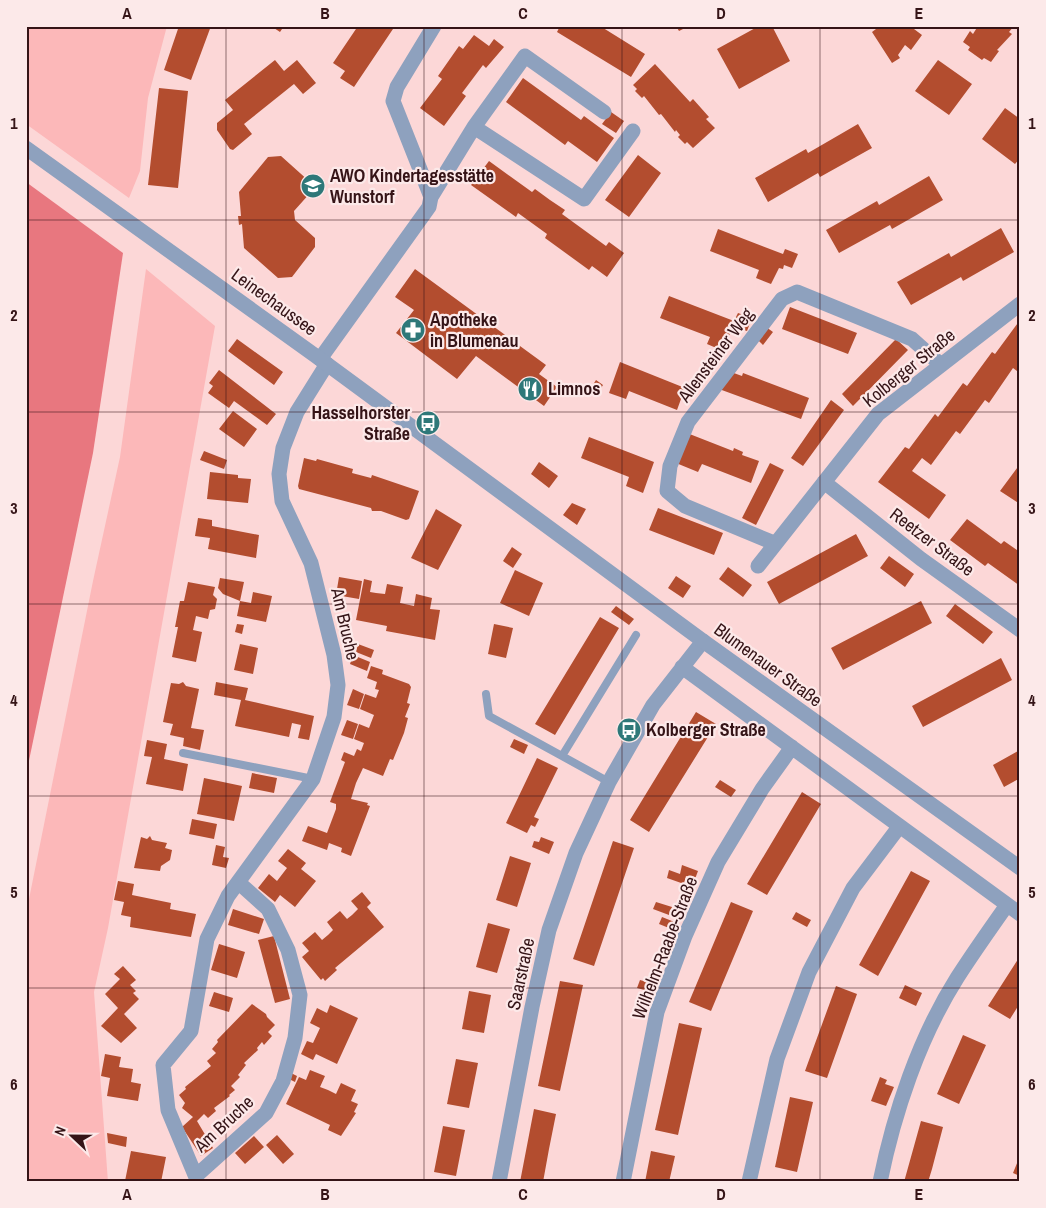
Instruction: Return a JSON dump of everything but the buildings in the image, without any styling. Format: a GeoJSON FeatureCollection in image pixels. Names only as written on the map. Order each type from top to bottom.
{"type":"FeatureCollection","features":[{"type":"Feature","properties":{"kind":"street"},"geometry":{"type":"LineString","coordinates":[[431,197],[393,101],[397,87],[434,26]]}},
{"type":"Feature","properties":{"kind":"street"},"geometry":{"type":"LineString","coordinates":[[324,362],[429,207],[431,197],[474,127],[524,56],[604,112]]}},
{"type":"Feature","properties":{"kind":"street"},"geometry":{"type":"LineString","coordinates":[[474,127],[584,200],[633,130]]}},
{"type":"Feature","properties":{"kind":"street","name":"Leinechaussee"},"geometry":{"type":"LineString","coordinates":[[26,148],[498,488]]}},
{"type":"Feature","properties":{"kind":"street","name":"Allensteiner Weg"},"geometry":{"type":"LineString","coordinates":[[774,544],[685,506],[667,491],[670,466],[688,422],[782,299],[797,292],[821,301],[912,339],[940,364]]}},
{"type":"Feature","properties":{"kind":"street","name":"Kolberger Straße"},"geometry":{"type":"LineString","coordinates":[[758,566],[878,414],[940,364],[1020,304]]}},
{"type":"Feature","properties":{"kind":"street","name":"Am Bruche"},"geometry":{"type":"LineString","coordinates":[[238,882],[268,909],[288,950],[300,995],[295,1038],[283,1081],[266,1113],[197,1178],[168,1110],[162,1065],[191,1031],[207,939],[228,896],[238,882],[313,778],[334,717],[338,685],[334,656],[310,563],[282,500],[279,474],[283,448],[297,412],[324,362]]}},
{"type":"Feature","properties":{"kind":"street","name":"Reetzer Straße"},"geometry":{"type":"LineString","coordinates":[[824,482],[922,559],[1020,630]]}},
{"type":"Feature","properties":{"kind":"street","name":"Blumenauer Straße"},"geometry":{"type":"LineString","coordinates":[[498,488],[703,641],[1020,868]]}},
{"type":"Feature","properties":{"kind":"street","name":"Saarstraße"},"geometry":{"type":"LineString","coordinates":[[500,1182],[532,1006],[549,930],[576,853],[609,782],[653,705],[703,641]]}},
{"type":"Feature","properties":{"kind":"street"},"geometry":{"type":"LineString","coordinates":[[682,667],[1020,914]]}},
{"type":"Feature","properties":{"kind":"street","name":"Wilhelm-Raabe-Straße"},"geometry":{"type":"LineString","coordinates":[[623,1182],[657,1012],[685,936],[718,862],[762,789],[792,747]]}},
{"type":"Feature","properties":{"kind":"street"},"geometry":{"type":"LineString","coordinates":[[749,1182],[777,1059],[808,972],[853,888],[899,827]]}},
{"type":"Feature","properties":{"kind":"street"},"geometry":{"type":"LineString","coordinates":[[880,1182],[901,1102],[921,1049],[956,979],[1007,905]]}},
{"type":"Feature","properties":{"kind":"lane"},"geometry":{"type":"LineString","coordinates":[[562,756],[636,635]]}},
{"type":"Feature","properties":{"kind":"lane"},"geometry":{"type":"LineString","coordinates":[[486,694],[489,716],[609,782]]}},
{"type":"Feature","properties":{"kind":"lane"},"geometry":{"type":"LineString","coordinates":[[183,753],[313,778]]}},
{"type":"Feature","properties":{"kind":"shaded area"},"geometry":{"type":"Polygon","coordinates":[[[26,26],[167,26],[148,98],[140,171],[129,198],[26,124],[26,26]]]}},
{"type":"Feature","properties":{"kind":"shaded area"},"geometry":{"type":"Polygon","coordinates":[[[26,182],[123,253],[93,453],[26,775],[26,182]]]}},
{"type":"Feature","properties":{"kind":"shaded area"},"geometry":{"type":"Polygon","coordinates":[[[146,269],[215,326],[108,928],[94,992],[108,1182],[26,1182],[26,914],[120,457],[146,269]]]}},
{"type":"Feature","properties":{"kind":"place","name":"AWO Kindertagesstätte Wunstorf"},"geometry":{"type":"Point","coordinates":[313,186]}},
{"type":"Feature","properties":{"kind":"place","name":"Apotheke in Blumenau"},"geometry":{"type":"Point","coordinates":[413,330]}},
{"type":"Feature","properties":{"kind":"place","name":"Limnos"},"geometry":{"type":"Point","coordinates":[530,389]}},
{"type":"Feature","properties":{"kind":"place","name":"Hasselhorster Straße"},"geometry":{"type":"Point","coordinates":[428,423]}},
{"type":"Feature","properties":{"kind":"place","name":"Kolberger Straße"},"geometry":{"type":"Point","coordinates":[629,730]}}]}
